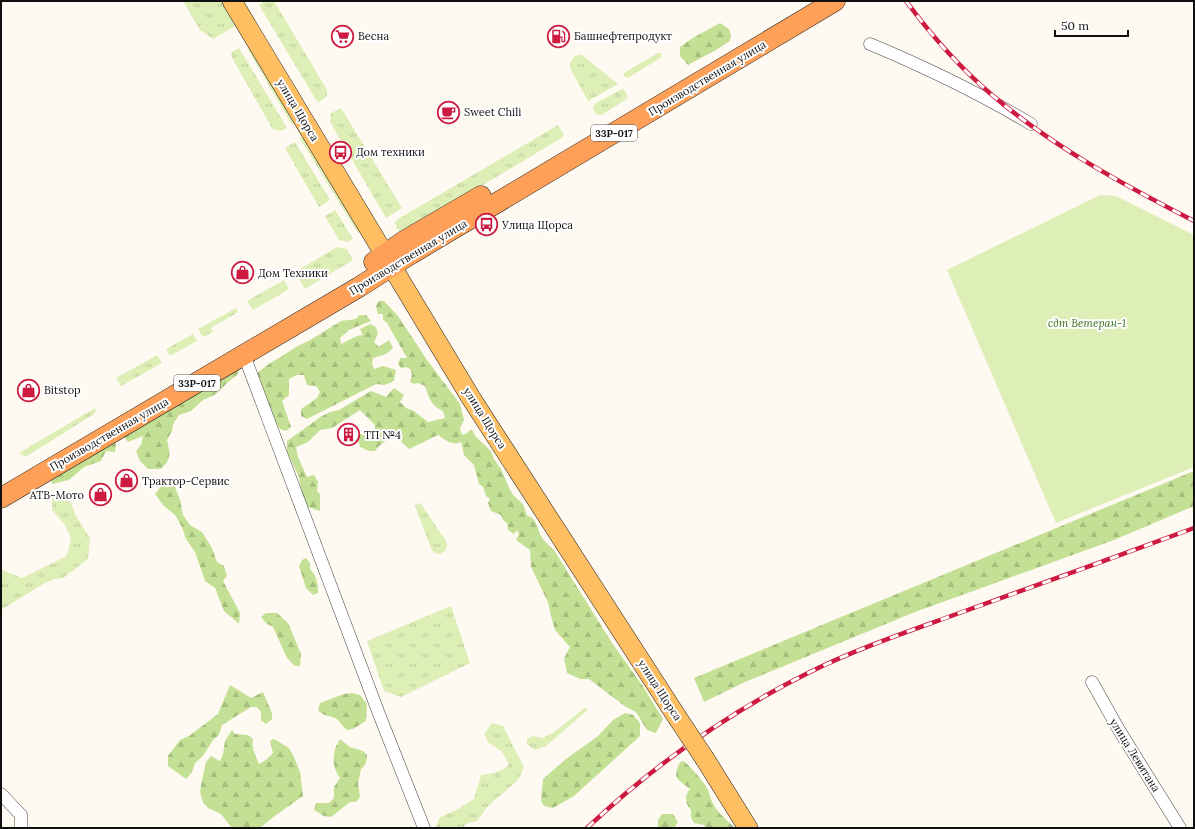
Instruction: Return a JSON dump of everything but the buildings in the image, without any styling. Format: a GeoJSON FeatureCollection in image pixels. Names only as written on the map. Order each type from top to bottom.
{"type":"FeatureCollection","features":[{"type":"Feature","properties":{"kind":"highway","name":"Производственная улица"},"geometry":{"type":"LineString","coordinates":[[1,498],[359,287],[421,232],[742,42],[816,1]]}},
{"type":"Feature","properties":{"kind":"highway","name":"Производственная улица"},"geometry":{"type":"LineString","coordinates":[[1,484],[311,301],[388,260],[835,1]]}},
{"type":"Feature","properties":{"kind":"main road","name":"улица Щорса"},"geometry":{"type":"LineString","coordinates":[[232,1],[471,398],[705,759],[748,828]]}},
{"type":"Feature","properties":{"kind":"street"},"geometry":{"type":"LineString","coordinates":[[870,44],[930,70],[981,95],[1031,124]]}},
{"type":"Feature","properties":{"kind":"street"},"geometry":{"type":"LineString","coordinates":[[244,355],[376,707],[424,828]]}},
{"type":"Feature","properties":{"kind":"street","name":"улица Левитана"},"geometry":{"type":"LineString","coordinates":[[1092,682],[1119,730],[1180,828]]}},
{"type":"Feature","properties":{"kind":"street"},"geometry":{"type":"LineString","coordinates":[[1,794],[21,815],[21,828]]}},
{"type":"Feature","properties":{"kind":"green space"},"geometry":{"type":"Polygon","coordinates":[[[183,1],[222,1],[237,25],[213,39],[200,30],[183,1]]]}},
{"type":"Feature","properties":{"kind":"green space"},"geometry":{"type":"Polygon","coordinates":[[[265,1],[274,1],[327,90],[327,96],[318,103],[259,5],[265,1]]]}},
{"type":"Feature","properties":{"kind":"green space"},"geometry":{"type":"Polygon","coordinates":[[[720,23],[729,29],[731,36],[730,41],[688,65],[680,56],[680,47],[691,39],[720,23]]]}},
{"type":"Feature","properties":{"kind":"green space"},"geometry":{"type":"Polygon","coordinates":[[[239,48],[287,128],[280,131],[272,128],[231,56],[232,52],[239,48]]]}},
{"type":"Feature","properties":{"kind":"green space"},"geometry":{"type":"Polygon","coordinates":[[[247,48],[254,49],[294,119],[294,123],[292,125],[247,48]]]}},
{"type":"Feature","properties":{"kind":"green space"},"geometry":{"type":"Polygon","coordinates":[[[658,53],[661,53],[662,56],[660,58],[628,78],[623,74],[627,71],[658,53]]]}},
{"type":"Feature","properties":{"kind":"green space"},"geometry":{"type":"Polygon","coordinates":[[[582,55],[618,84],[588,101],[570,68],[570,63],[575,56],[582,55]]]}},
{"type":"Feature","properties":{"kind":"green space"},"geometry":{"type":"Polygon","coordinates":[[[622,89],[625,90],[628,98],[602,115],[597,115],[593,109],[594,104],[622,89]]]}},
{"type":"Feature","properties":{"kind":"green space"},"geometry":{"type":"Polygon","coordinates":[[[341,108],[402,208],[386,218],[330,122],[331,113],[341,108]]]}},
{"type":"Feature","properties":{"kind":"green space"},"geometry":{"type":"Polygon","coordinates":[[[558,125],[563,133],[563,137],[405,232],[401,232],[397,229],[395,222],[398,219],[558,125]]]}},
{"type":"Feature","properties":{"kind":"green space"},"geometry":{"type":"Polygon","coordinates":[[[299,137],[307,139],[363,230],[358,233],[299,137]]]}},
{"type":"Feature","properties":{"kind":"green space"},"geometry":{"type":"Polygon","coordinates":[[[295,142],[330,200],[319,207],[285,148],[295,142]]]}},
{"type":"Feature","properties":{"kind":"green space","name":"сдт Ветеран-1"},"geometry":{"type":"Polygon","coordinates":[[[1100,195],[1116,196],[1194,235],[1194,467],[1056,523],[947,270],[1100,195]]]}},
{"type":"Feature","properties":{"kind":"green space"},"geometry":{"type":"Polygon","coordinates":[[[335,210],[353,239],[348,242],[339,240],[325,216],[335,210]]]}},
{"type":"Feature","properties":{"kind":"green space"},"geometry":{"type":"Polygon","coordinates":[[[337,247],[347,249],[353,260],[305,289],[295,272],[337,247]]]}},
{"type":"Feature","properties":{"kind":"green space"},"geometry":{"type":"Polygon","coordinates":[[[284,280],[289,289],[253,310],[247,301],[284,280]]]}},
{"type":"Feature","properties":{"kind":"green space"},"geometry":{"type":"Polygon","coordinates":[[[379,301],[384,301],[398,316],[427,360],[460,404],[464,420],[460,428],[461,433],[464,435],[472,429],[475,436],[491,451],[510,490],[523,504],[527,516],[533,519],[541,536],[554,550],[612,643],[642,685],[663,719],[656,733],[647,730],[636,712],[626,707],[589,679],[580,679],[567,673],[564,658],[570,647],[555,630],[548,602],[531,567],[530,550],[516,540],[519,535],[517,530],[514,534],[508,530],[507,523],[503,520],[501,515],[491,511],[488,503],[490,499],[486,496],[483,487],[479,484],[474,465],[464,455],[461,442],[452,443],[438,435],[409,449],[396,439],[389,439],[382,443],[375,451],[369,451],[360,447],[358,439],[359,434],[366,435],[374,433],[375,425],[360,410],[332,428],[320,430],[308,442],[296,447],[298,457],[307,477],[314,475],[318,482],[317,491],[320,494],[320,511],[305,506],[302,500],[299,477],[287,452],[287,441],[322,416],[339,410],[371,391],[386,397],[394,388],[404,395],[400,402],[406,408],[414,411],[428,422],[445,418],[443,411],[436,407],[431,401],[425,386],[410,382],[412,374],[410,369],[406,367],[401,368],[398,364],[400,358],[407,358],[387,323],[383,320],[383,314],[378,314],[376,306],[379,301]]]}},
{"type":"Feature","properties":{"kind":"green space"},"geometry":{"type":"Polygon","coordinates":[[[236,308],[238,312],[211,328],[213,332],[203,337],[198,329],[236,308]]]}},
{"type":"Feature","properties":{"kind":"green space"},"geometry":{"type":"Polygon","coordinates":[[[359,315],[366,315],[371,321],[349,330],[340,338],[341,344],[357,336],[363,335],[360,329],[370,324],[376,327],[378,334],[374,342],[379,347],[389,340],[393,348],[386,354],[373,358],[372,363],[374,369],[383,366],[396,370],[394,381],[385,385],[376,384],[307,419],[301,416],[301,409],[317,398],[320,392],[316,386],[307,385],[304,375],[297,375],[289,379],[289,395],[282,401],[291,427],[286,431],[280,429],[275,422],[257,373],[270,363],[341,321],[356,319],[359,315]]]}},
{"type":"Feature","properties":{"kind":"green space"},"geometry":{"type":"Polygon","coordinates":[[[193,334],[197,341],[170,356],[166,349],[193,334]]]}},
{"type":"Feature","properties":{"kind":"green space"},"geometry":{"type":"Polygon","coordinates":[[[157,355],[162,363],[121,386],[116,378],[157,355]]]}},
{"type":"Feature","properties":{"kind":"green space"},"geometry":{"type":"Polygon","coordinates":[[[239,369],[238,374],[216,394],[203,400],[191,411],[179,415],[173,424],[172,431],[167,440],[169,459],[161,469],[148,469],[140,461],[136,451],[141,445],[143,436],[128,442],[121,433],[239,369]]]}},
{"type":"Feature","properties":{"kind":"green space"},"geometry":{"type":"Polygon","coordinates":[[[95,408],[96,411],[94,414],[27,456],[19,453],[95,408]]]}},
{"type":"Feature","properties":{"kind":"green space"},"geometry":{"type":"Polygon","coordinates":[[[108,440],[116,444],[115,452],[106,451],[101,461],[84,467],[69,480],[52,484],[51,479],[108,440]]]}},
{"type":"Feature","properties":{"kind":"green space"},"geometry":{"type":"Polygon","coordinates":[[[1194,471],[1194,506],[1114,540],[915,612],[745,682],[704,702],[694,678],[1194,471]]]}},
{"type":"Feature","properties":{"kind":"green space"},"geometry":{"type":"Polygon","coordinates":[[[163,484],[175,487],[180,500],[183,515],[190,525],[202,532],[212,548],[217,562],[224,566],[227,576],[223,581],[240,613],[239,624],[224,611],[215,588],[205,581],[195,552],[186,539],[182,527],[175,515],[163,505],[155,494],[163,484]]]}},
{"type":"Feature","properties":{"kind":"green space"},"geometry":{"type":"Polygon","coordinates":[[[66,490],[76,516],[90,538],[88,559],[63,578],[45,583],[1,610],[2,570],[22,578],[67,556],[71,538],[65,525],[52,510],[52,496],[66,490]]]}},
{"type":"Feature","properties":{"kind":"green space"},"geometry":{"type":"Polygon","coordinates":[[[418,503],[421,504],[446,541],[447,546],[445,551],[440,554],[434,553],[431,548],[415,506],[418,503]]]}},
{"type":"Feature","properties":{"kind":"green space"},"geometry":{"type":"Polygon","coordinates":[[[306,558],[310,563],[310,569],[316,577],[318,593],[313,595],[306,588],[299,566],[302,560],[306,558]]]}},
{"type":"Feature","properties":{"kind":"green space"},"geometry":{"type":"Polygon","coordinates":[[[451,606],[470,663],[401,697],[384,691],[367,641],[451,606]]]}},
{"type":"Feature","properties":{"kind":"green space"},"geometry":{"type":"Polygon","coordinates":[[[266,613],[277,613],[288,623],[301,654],[300,666],[295,666],[287,658],[273,627],[266,623],[261,617],[266,613]]]}},
{"type":"Feature","properties":{"kind":"green space"},"geometry":{"type":"Polygon","coordinates":[[[230,685],[251,698],[263,692],[272,713],[272,719],[266,724],[261,720],[261,712],[257,707],[251,707],[222,725],[219,735],[213,740],[203,756],[195,763],[192,772],[186,779],[168,766],[168,756],[180,740],[189,736],[218,714],[230,685]]]}},
{"type":"Feature","properties":{"kind":"green space"},"geometry":{"type":"Polygon","coordinates":[[[352,693],[360,695],[367,704],[366,721],[353,729],[347,730],[338,720],[322,714],[318,710],[320,703],[344,694],[352,693]]]}},
{"type":"Feature","properties":{"kind":"green space"},"geometry":{"type":"Polygon","coordinates":[[[586,707],[588,710],[546,746],[535,750],[527,744],[527,739],[533,736],[542,738],[553,733],[586,707]]]}},
{"type":"Feature","properties":{"kind":"green space"},"geometry":{"type":"Polygon","coordinates":[[[625,713],[633,715],[640,723],[640,736],[574,796],[553,808],[544,806],[541,801],[543,779],[566,759],[598,736],[613,720],[625,713]]]}},
{"type":"Feature","properties":{"kind":"green space"},"geometry":{"type":"Polygon","coordinates":[[[492,723],[503,726],[524,767],[518,780],[487,807],[477,821],[466,824],[463,828],[436,828],[439,818],[460,808],[474,799],[481,775],[500,771],[509,764],[502,752],[489,743],[484,734],[492,723]]]}},
{"type":"Feature","properties":{"kind":"green space"},"geometry":{"type":"Polygon","coordinates":[[[232,730],[235,734],[248,735],[253,739],[253,749],[259,764],[273,753],[270,741],[274,739],[289,748],[300,772],[303,796],[260,828],[231,827],[221,814],[208,808],[203,802],[200,792],[206,762],[211,756],[220,761],[223,754],[225,741],[232,730]]]}},
{"type":"Feature","properties":{"kind":"green space"},"geometry":{"type":"Polygon","coordinates":[[[340,739],[350,747],[363,751],[367,755],[366,763],[361,769],[358,783],[360,797],[356,802],[350,802],[331,817],[324,816],[314,810],[316,803],[329,803],[334,798],[334,787],[340,778],[335,769],[334,753],[340,739]]]}},
{"type":"Feature","properties":{"kind":"green space"},"geometry":{"type":"Polygon","coordinates":[[[684,761],[706,786],[717,810],[734,828],[706,828],[704,825],[694,823],[691,817],[691,810],[687,805],[686,800],[690,789],[676,776],[677,768],[680,762],[684,761]]]}},
{"type":"Feature","properties":{"kind":"green space"},"geometry":{"type":"Polygon","coordinates":[[[662,814],[673,814],[678,822],[674,828],[650,828],[658,827],[658,820],[662,814]]]}},
{"type":"Feature","properties":{"kind":"railway"},"geometry":{"type":"LineString","coordinates":[[906,1],[935,38],[957,62],[992,95],[1015,114],[1089,164],[1194,221]]}},
{"type":"Feature","properties":{"kind":"railway"},"geometry":{"type":"LineString","coordinates":[[587,828],[612,805],[666,761],[694,741],[751,704],[812,671],[887,639],[1194,528]]}},
{"type":"Feature","properties":{"kind":"place","name":"Весна"},"geometry":{"type":"Point","coordinates":[342,36]}},
{"type":"Feature","properties":{"kind":"place","name":"Башнефтепродукт"},"geometry":{"type":"Point","coordinates":[558,36]}},
{"type":"Feature","properties":{"kind":"place","name":"Sweet Chili"},"geometry":{"type":"Point","coordinates":[449,112]}},
{"type":"Feature","properties":{"kind":"place","name":"Дом техники"},"geometry":{"type":"Point","coordinates":[341,152]}},
{"type":"Feature","properties":{"kind":"place","name":"Улица Щорса"},"geometry":{"type":"Point","coordinates":[487,225]}},
{"type":"Feature","properties":{"kind":"place","name":"Дом Техники"},"geometry":{"type":"Point","coordinates":[243,273]}},
{"type":"Feature","properties":{"kind":"place","name":"Bitstop"},"geometry":{"type":"Point","coordinates":[29,390]}},
{"type":"Feature","properties":{"kind":"place","name":"ТП №4"},"geometry":{"type":"Point","coordinates":[348,435]}},
{"type":"Feature","properties":{"kind":"place","name":"Трактор-Сервис"},"geometry":{"type":"Point","coordinates":[126,481]}},
{"type":"Feature","properties":{"kind":"place","name":"АТВ-Мото"},"geometry":{"type":"Point","coordinates":[100,495]}}]}
